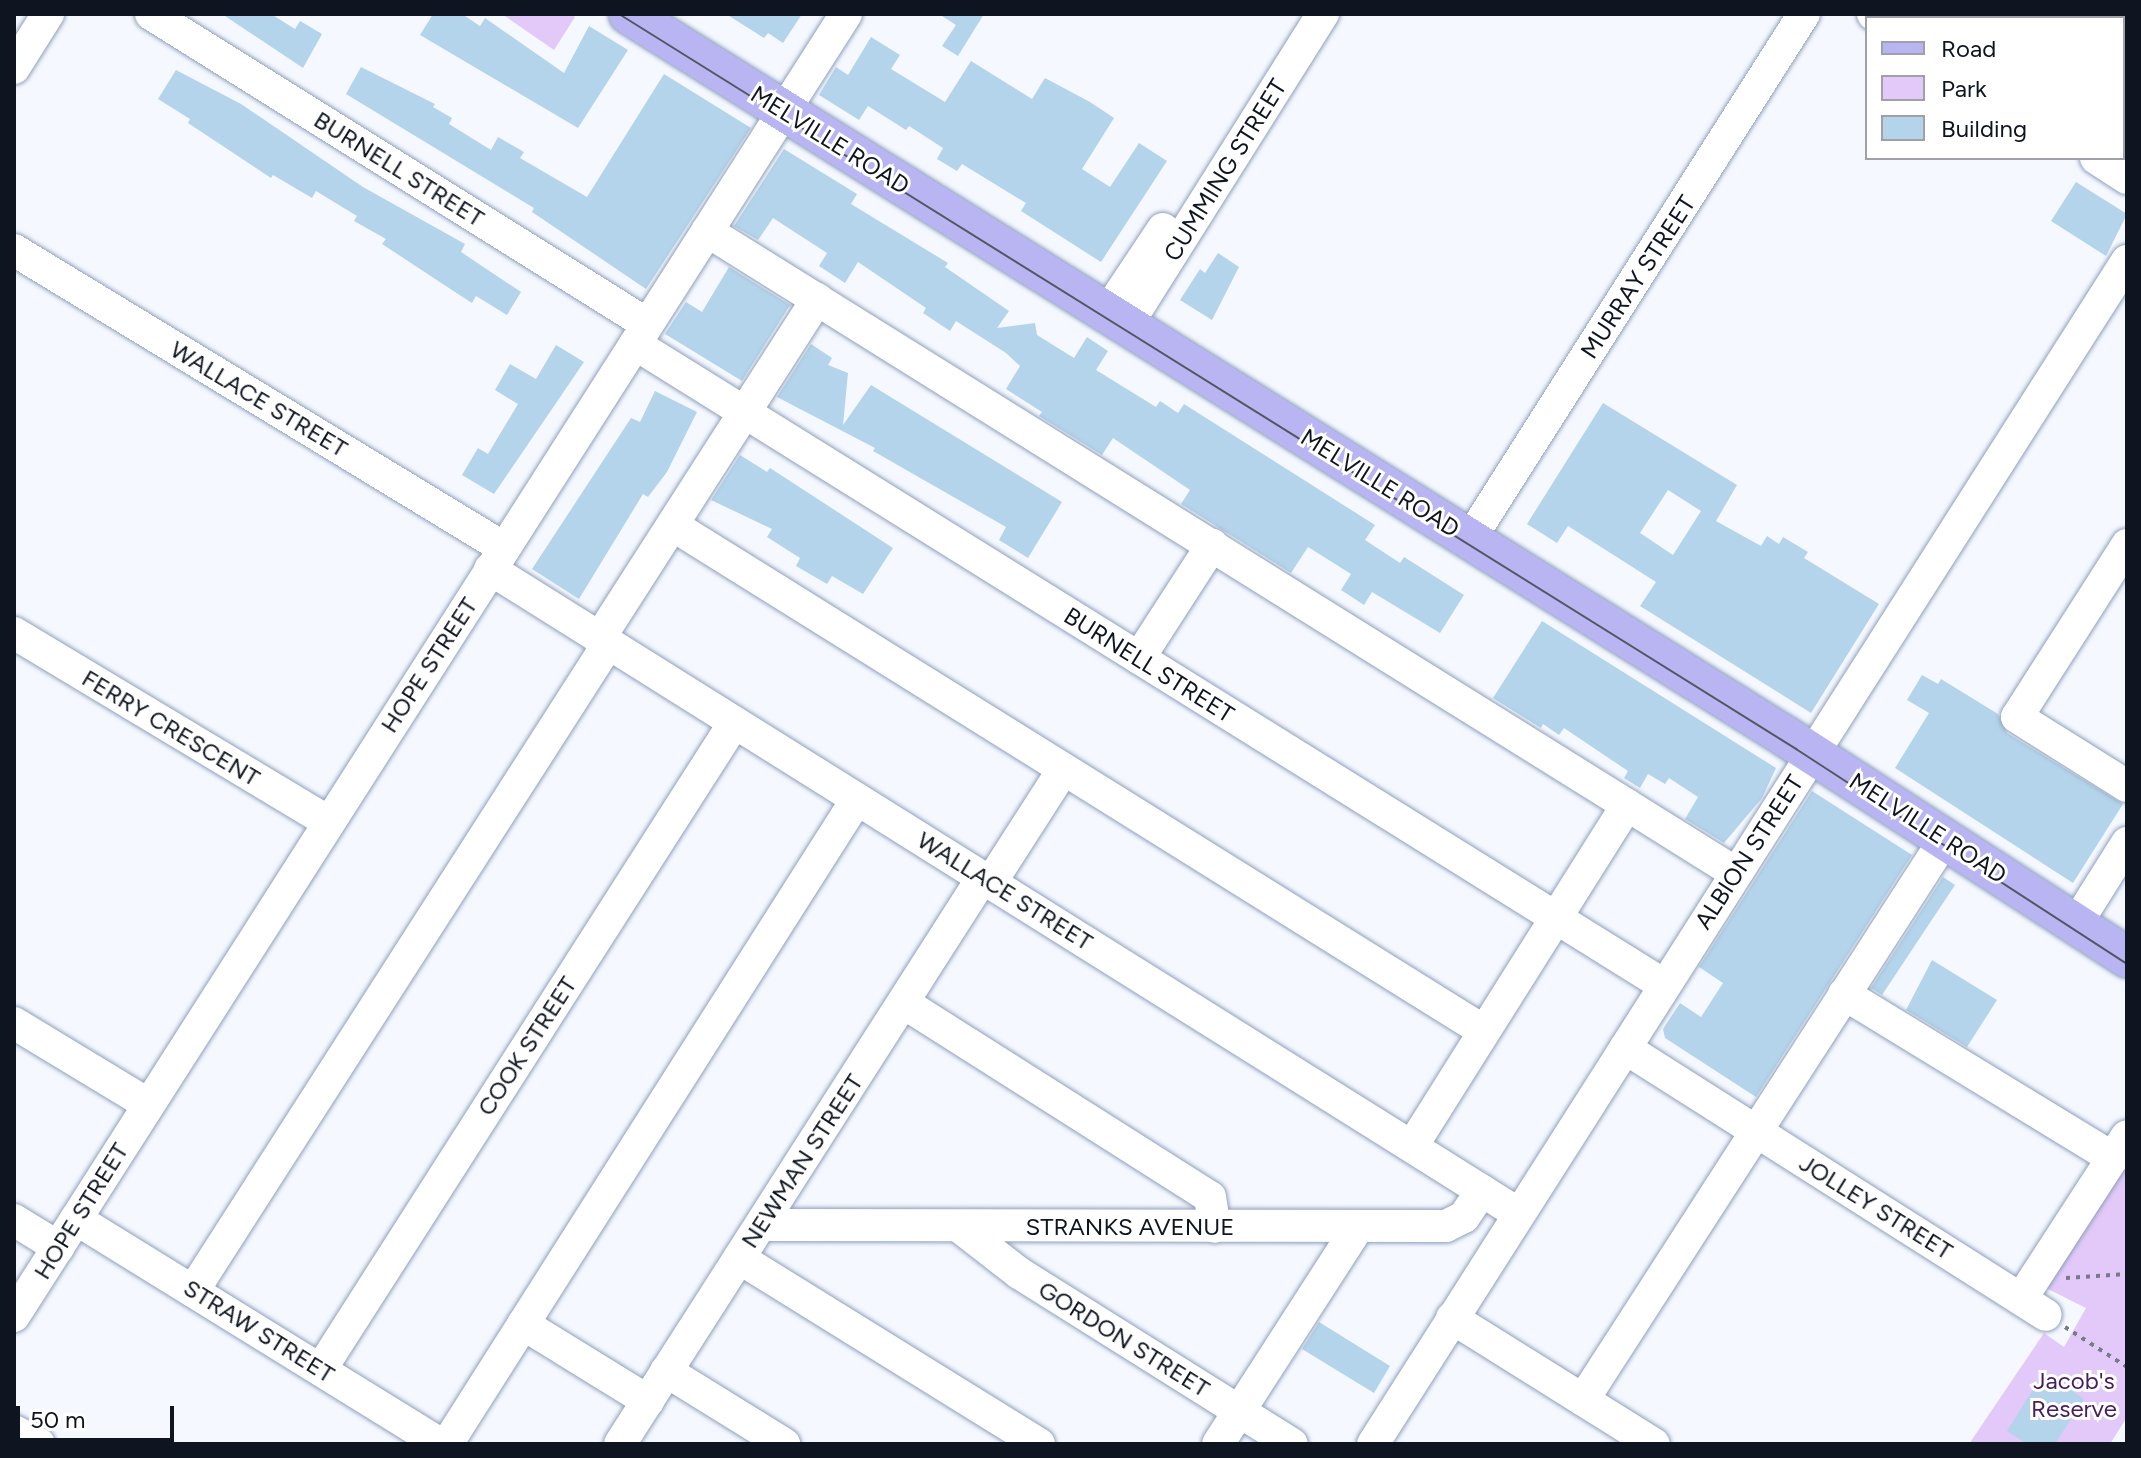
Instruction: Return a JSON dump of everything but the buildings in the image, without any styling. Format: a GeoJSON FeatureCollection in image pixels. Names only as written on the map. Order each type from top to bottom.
{"type":"FeatureCollection","features":[{"type":"Feature","properties":{"kind":"main road","name":"MELVILLE ROAD"},"geometry":{"type":"LineString","coordinates":[[629,14],[1813,754],[2127,957]]}},
{"type":"Feature","properties":{"kind":"street"},"geometry":{"type":"LineString","coordinates":[[14,68],[48,14]]}},
{"type":"Feature","properties":{"kind":"street","name":"BURNELL STREET"},"geometry":{"type":"LineString","coordinates":[[151,14],[641,334],[743,413],[1664,985]]}},
{"type":"Feature","properties":{"kind":"street","name":"HOPE STREET"},"geometry":{"type":"LineString","coordinates":[[14,1316],[846,14]]}},
{"type":"Feature","properties":{"kind":"street","name":"CUMMING STREET"},"geometry":{"type":"LineString","coordinates":[[1248,115],[1301,14]]}},
{"type":"Feature","properties":{"kind":"street","name":"CUMMING STREET"},"geometry":{"type":"LineString","coordinates":[[1117,319],[1248,115],[1323,14]]}},
{"type":"Feature","properties":{"kind":"street","name":"MURRAY STREET"},"geometry":{"type":"LineString","coordinates":[[1470,539],[1804,14]]}},
{"type":"Feature","properties":{"kind":"street"},"geometry":{"type":"LineString","coordinates":[[2099,160],[2127,178]]}},
{"type":"Feature","properties":{"kind":"street"},"geometry":{"type":"LineString","coordinates":[[707,231],[1736,873]]}},
{"type":"Feature","properties":{"kind":"street","name":"WALLACE STREET"},"geometry":{"type":"LineString","coordinates":[[14,250],[497,558],[604,642],[1519,1214]]}},
{"type":"Feature","properties":{"kind":"street","name":"ALBION STREET"},"geometry":{"type":"LineString","coordinates":[[1373,1444],[2127,261]]}},
{"type":"Feature","properties":{"kind":"street"},"geometry":{"type":"LineString","coordinates":[[193,1291],[817,299]]}},
{"type":"Feature","properties":{"kind":"street"},"geometry":{"type":"LineString","coordinates":[[674,526],[1482,1030]]}},
{"type":"Feature","properties":{"kind":"street"},"geometry":{"type":"LineString","coordinates":[[1139,658],[1212,545]]}},
{"type":"Feature","properties":{"kind":"street"},"geometry":{"type":"LineString","coordinates":[[2127,545],[2017,717],[2127,786]]}},
{"type":"Feature","properties":{"kind":"street","name":"FERRY CRESCENT"},"geometry":{"type":"LineString","coordinates":[[14,633],[329,822]]}},
{"type":"Feature","properties":{"kind":"street","name":"COOK STREET"},"geometry":{"type":"LineString","coordinates":[[321,1369],[734,723]]}},
{"type":"Feature","properties":{"kind":"street","name":"NEWMAN STREET"},"geometry":{"type":"LineString","coordinates":[[620,1444],[904,1003],[1063,770]]}},
{"type":"Feature","properties":{"kind":"street"},"geometry":{"type":"LineString","coordinates":[[444,1444],[857,799]]}},
{"type":"Feature","properties":{"kind":"street"},"geometry":{"type":"LineString","coordinates":[[1412,1146],[1482,1030],[1627,805]]}},
{"type":"Feature","properties":{"kind":"street"},"geometry":{"type":"LineString","coordinates":[[1583,1400],[1945,839]]}},
{"type":"Feature","properties":{"kind":"street"},"geometry":{"type":"LineString","coordinates":[[2076,924],[2127,843]]}},
{"type":"Feature","properties":{"kind":"street"},"geometry":{"type":"LineString","coordinates":[[1844,994],[2120,1147],[2033,1307]]}},
{"type":"Feature","properties":{"kind":"street"},"geometry":{"type":"LineString","coordinates":[[904,1003],[1210,1197],[1215,1227]]}},
{"type":"Feature","properties":{"kind":"street"},"geometry":{"type":"LineString","coordinates":[[14,1023],[148,1104]]}},
{"type":"Feature","properties":{"kind":"street","name":"JOLLEY STREET"},"geometry":{"type":"LineString","coordinates":[[1625,1048],[2033,1307]]}},
{"type":"Feature","properties":{"kind":"street","name":"STRANKS AVENUE"},"geometry":{"type":"LineString","coordinates":[[761,1225],[961,1228],[1357,1228],[1452,1225],[1482,1190]]}},
{"type":"Feature","properties":{"kind":"street","name":"STRAW STREET"},"geometry":{"type":"LineString","coordinates":[[76,1219],[444,1444]]}},
{"type":"Feature","properties":{"kind":"street"},"geometry":{"type":"LineString","coordinates":[[14,1220],[58,1247]]}},
{"type":"Feature","properties":{"kind":"street","name":"GORDON STREET"},"geometry":{"type":"LineString","coordinates":[[961,1228],[1019,1273],[1292,1444]]}},
{"type":"Feature","properties":{"kind":"street"},"geometry":{"type":"LineString","coordinates":[[1218,1444],[1357,1228]]}},
{"type":"Feature","properties":{"kind":"street"},"geometry":{"type":"LineString","coordinates":[[739,1258],[1039,1444]]}},
{"type":"Feature","properties":{"kind":"street"},"geometry":{"type":"LineString","coordinates":[[1452,1318],[1654,1444]]}},
{"type":"Feature","properties":{"kind":"street"},"geometry":{"type":"LineString","coordinates":[[523,1324],[648,1401]]}},
{"type":"Feature","properties":{"kind":"street"},"geometry":{"type":"LineString","coordinates":[[666,1371],[784,1444]]}},
{"type":"Feature","properties":{"kind":"street"},"geometry":{"type":"LineString","coordinates":[[14,1431],[39,1444]]}},
{"type":"Feature","properties":{"kind":"path"},"geometry":{"type":"LineString","coordinates":[[2127,1274],[2056,1279],[2033,1307],[2127,1367]]}},
{"type":"Feature","properties":{"kind":"green space"},"geometry":{"type":"Polygon","coordinates":[[[502,14],[570,14],[575,17],[554,50],[502,14]]]}},
{"type":"Feature","properties":{"kind":"green space","name":"Jacob's Reserve"},"geometry":{"type":"Polygon","coordinates":[[[2127,1142],[2127,1417],[2110,1444],[1969,1444],[2044,1333],[2064,1347],[2086,1308],[2040,1285],[2127,1142]]]}},
{"type":"Feature","properties":{"kind":"tram line"},"geometry":{"type":"LineString","coordinates":[[619,14],[1796,749],[2127,964]]}}]}
